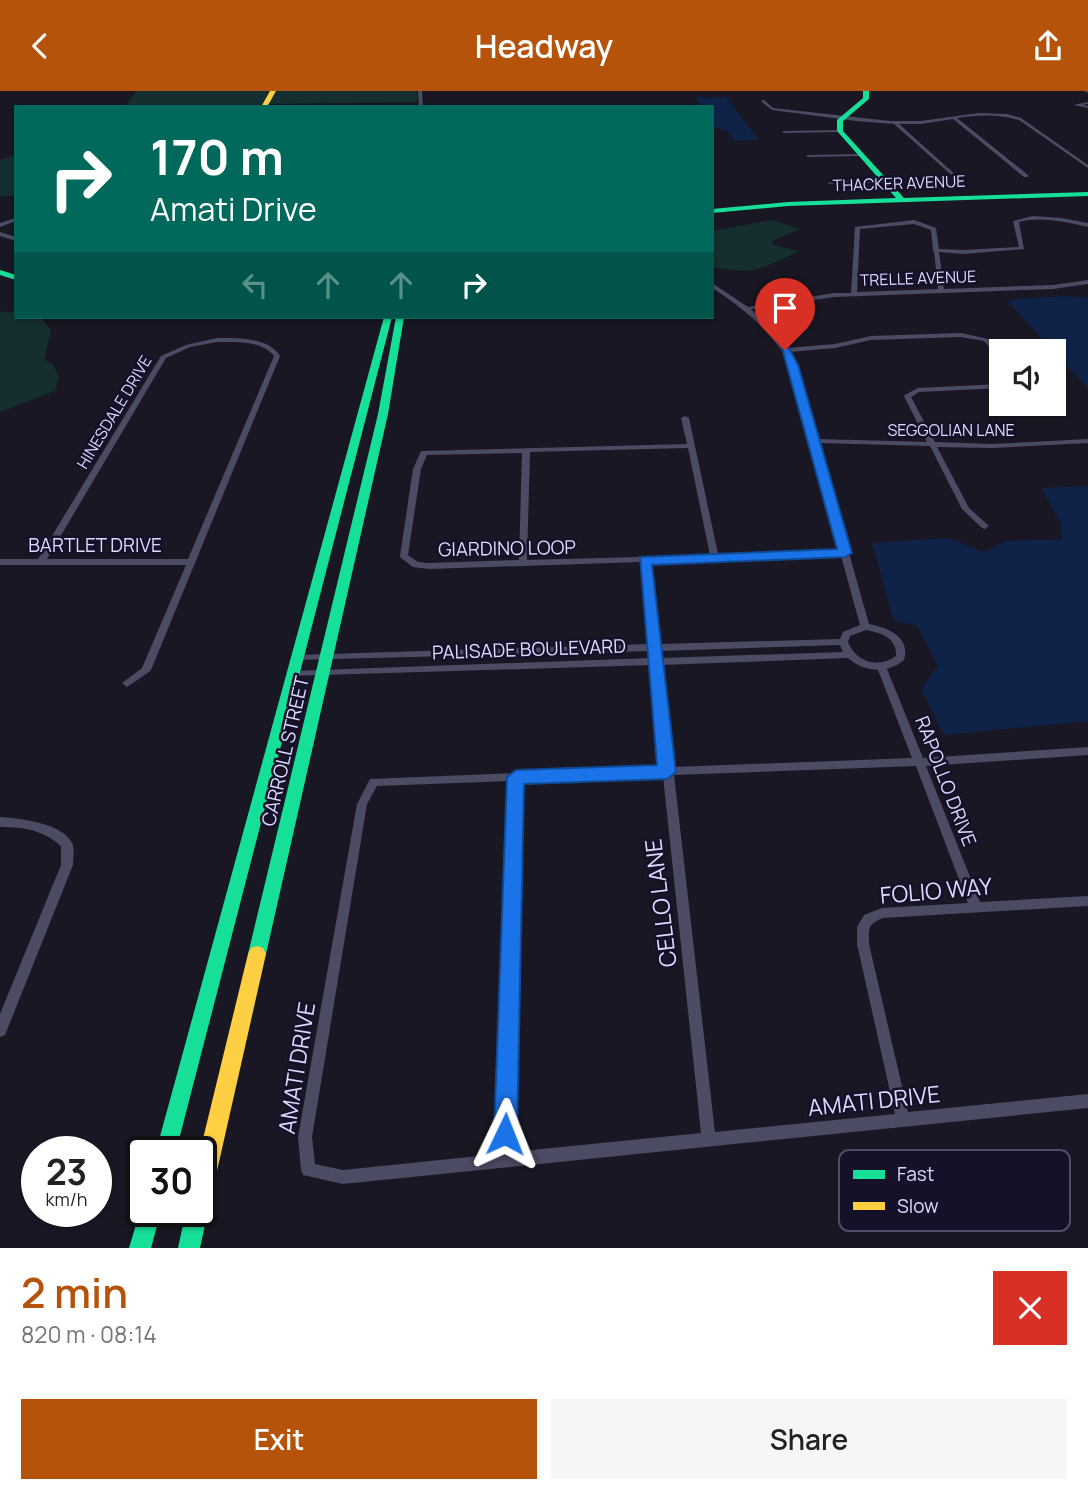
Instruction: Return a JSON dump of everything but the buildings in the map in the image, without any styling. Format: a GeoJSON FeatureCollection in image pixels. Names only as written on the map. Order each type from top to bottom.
{"type":"FeatureCollection","features":[{"type":"Feature","properties":{"kind":"main road"},"geometry":{"type":"LineString","coordinates":[[866,91],[866,99],[842,124],[859,155],[902,200]]}},
{"type":"Feature","properties":{"kind":"main road","name":"THACKER AVENUE"},"geometry":{"type":"LineString","coordinates":[[714,211],[902,200],[1088,194]]}},
{"type":"Feature","properties":{"kind":"main road","name":"CARROLL STREET"},"geometry":{"type":"LineString","coordinates":[[170,1136],[388,319]]}},
{"type":"Feature","properties":{"kind":"main road","name":"CARROLL STREET"},"geometry":{"type":"LineString","coordinates":[[214,1136],[383,414],[400,319]]}},
{"type":"Feature","properties":{"kind":"main road"},"geometry":{"type":"LineString","coordinates":[[382,345],[386,351],[372,407],[383,414]]}},
{"type":"Feature","properties":{"kind":"main road"},"geometry":{"type":"LineString","coordinates":[[140,1248],[146,1227]]}},
{"type":"Feature","properties":{"kind":"main road"},"geometry":{"type":"LineString","coordinates":[[188,1248],[193,1227]]}},
{"type":"Feature","properties":{"kind":"street"},"geometry":{"type":"LineString","coordinates":[[762,101],[772,109],[842,124]]}},
{"type":"Feature","properties":{"kind":"street"},"geometry":{"type":"LineString","coordinates":[[784,132],[842,124],[895,123],[988,115],[1017,118],[1088,167]]}},
{"type":"Feature","properties":{"kind":"street"},"geometry":{"type":"LineString","coordinates":[[954,118],[1026,176]]}},
{"type":"Feature","properties":{"kind":"street"},"geometry":{"type":"LineString","coordinates":[[895,123],[956,178]]}},
{"type":"Feature","properties":{"kind":"street"},"geometry":{"type":"LineString","coordinates":[[808,156],[859,155]]}},
{"type":"Feature","properties":{"kind":"street"},"geometry":{"type":"LineString","coordinates":[[830,183],[884,181]]}},
{"type":"Feature","properties":{"kind":"street"},"geometry":{"type":"LineString","coordinates":[[935,250],[963,252],[1022,248],[1016,221],[1022,219],[1053,219],[1088,225]]}},
{"type":"Feature","properties":{"kind":"street"},"geometry":{"type":"LineString","coordinates":[[854,294],[859,226],[923,223],[934,229],[942,291]]}},
{"type":"Feature","properties":{"kind":"street","name":"TRELLE AVENUE"},"geometry":{"type":"LineString","coordinates":[[749,308],[854,294],[1054,287],[1088,282]]}},
{"type":"Feature","properties":{"kind":"street"},"geometry":{"type":"LineString","coordinates":[[714,286],[749,308],[785,350],[793,365],[866,627]]}},
{"type":"Feature","properties":{"kind":"street"},"geometry":{"type":"LineString","coordinates":[[785,350],[835,346],[871,338],[961,335],[986,339],[989,343]]}},
{"type":"Feature","properties":{"kind":"street","name":"HINESDALE DRIVE"},"geometry":{"type":"LineString","coordinates":[[41,562],[163,357],[196,342],[263,345],[273,349],[277,356],[190,562]]}},
{"type":"Feature","properties":{"kind":"street"},"geometry":{"type":"LineString","coordinates":[[985,526],[966,509],[907,396],[918,390],[989,387]]}},
{"type":"Feature","properties":{"kind":"street"},"geometry":{"type":"LineString","coordinates":[[685,418],[715,558]]}},
{"type":"Feature","properties":{"kind":"street","name":"SEGGOLIAN LANE"},"geometry":{"type":"LineString","coordinates":[[814,441],[933,446],[1088,442]]}},
{"type":"Feature","properties":{"kind":"street","name":"GIARDINO LOOP"},"geometry":{"type":"LineString","coordinates":[[692,446],[424,453],[417,469],[404,556],[416,565],[845,553]]}},
{"type":"Feature","properties":{"kind":"street"},"geometry":{"type":"LineString","coordinates":[[523,563],[526,450]]}},
{"type":"Feature","properties":{"kind":"street","name":"CELLO LANE"},"geometry":{"type":"LineString","coordinates":[[645,560],[709,1139]]}},
{"type":"Feature","properties":{"kind":"street","name":"BARTLET DRIVE"},"geometry":{"type":"LineString","coordinates":[[0,562],[190,562]]}},
{"type":"Feature","properties":{"kind":"street"},"geometry":{"type":"LineString","coordinates":[[127,683],[146,670],[190,562]]}},
{"type":"Feature","properties":{"kind":"street"},"geometry":{"type":"LineString","coordinates":[[866,627],[890,633],[902,650],[901,658],[894,664],[882,667],[859,662],[850,656],[843,642],[846,634],[866,627]]}},
{"type":"Feature","properties":{"kind":"street","name":"PALISADE BOULEVARD"},"geometry":{"type":"LineString","coordinates":[[297,658],[843,642]]}},
{"type":"Feature","properties":{"kind":"street","name":"PALISADE BOULEVARD"},"geometry":{"type":"LineString","coordinates":[[293,674],[850,656]]}},
{"type":"Feature","properties":{"kind":"street","name":"RAPOLLO DRIVE"},"geometry":{"type":"LineString","coordinates":[[882,667],[976,907]]}},
{"type":"Feature","properties":{"kind":"street","name":"AMATI DRIVE"},"geometry":{"type":"LineString","coordinates":[[1088,751],[921,762],[374,782],[362,804],[305,1137],[308,1170],[343,1177],[1088,1101]]}},
{"type":"Feature","properties":{"kind":"street"},"geometry":{"type":"LineString","coordinates":[[505,1161],[516,777]]}},
{"type":"Feature","properties":{"kind":"street"},"geometry":{"type":"LineString","coordinates":[[0,822],[27,822],[53,831],[67,844],[67,865],[0,1030]]}},
{"type":"Feature","properties":{"kind":"street","name":"FOLIO WAY"},"geometry":{"type":"LineString","coordinates":[[903,1119],[863,944],[863,927],[868,919],[882,913],[1088,901]]}},
{"type":"Feature","properties":{"kind":"green space"},"geometry":{"type":"Polygon","coordinates":[[[136,91],[270,91],[262,105],[126,105],[136,91]]]}},
{"type":"Feature","properties":{"kind":"green space"},"geometry":{"type":"Polygon","coordinates":[[[276,91],[417,91],[418,102],[268,104],[276,91]]]}},
{"type":"Feature","properties":{"kind":"green space"},"geometry":{"type":"Polygon","coordinates":[[[14,156],[14,195],[0,197],[0,160],[14,156]]]}},
{"type":"Feature","properties":{"kind":"green space"},"geometry":{"type":"Polygon","coordinates":[[[772,220],[800,229],[772,241],[773,245],[799,251],[758,269],[714,267],[714,231],[772,220]]]}},
{"type":"Feature","properties":{"kind":"green space"},"geometry":{"type":"Polygon","coordinates":[[[14,311],[14,319],[42,319],[51,330],[44,359],[52,364],[59,376],[55,391],[0,412],[0,312],[14,311]]]}},
{"type":"Feature","properties":{"kind":"water"},"geometry":{"type":"Polygon","coordinates":[[[726,97],[759,140],[734,141],[728,131],[714,128],[714,105],[700,105],[696,98],[726,97]]]}},
{"type":"Feature","properties":{"kind":"water"},"geometry":{"type":"Polygon","coordinates":[[[1069,296],[1088,298],[1088,388],[1066,364],[1066,339],[1042,339],[1008,302],[1013,299],[1069,296]]]}},
{"type":"Feature","properties":{"kind":"water"},"geometry":{"type":"Polygon","coordinates":[[[1088,486],[1088,721],[944,735],[921,689],[938,666],[917,626],[894,621],[872,543],[948,538],[984,552],[1006,541],[1062,539],[1061,525],[1042,488],[1088,486]]]}},
{"type":"Feature","properties":{"kind":"traffic: fast"},"geometry":{"type":"LineString","coordinates":[[866,91],[866,99],[840,120],[840,131],[902,200]]}},
{"type":"Feature","properties":{"kind":"traffic: fast"},"geometry":{"type":"LineString","coordinates":[[714,211],[788,204],[1088,194]]}},
{"type":"Feature","properties":{"kind":"traffic: fast"},"geometry":{"type":"LineString","coordinates":[[0,272],[14,277]]}},
{"type":"Feature","properties":{"kind":"traffic: fast"},"geometry":{"type":"LineString","coordinates":[[170,1136],[387,319]]}},
{"type":"Feature","properties":{"kind":"traffic: fast"},"geometry":{"type":"LineString","coordinates":[[257,954],[383,414],[400,319]]}},
{"type":"Feature","properties":{"kind":"traffic: fast"},"geometry":{"type":"LineString","coordinates":[[140,1248],[146,1227]]}},
{"type":"Feature","properties":{"kind":"traffic: fast"},"geometry":{"type":"LineString","coordinates":[[189,1248],[194,1227]]}},
{"type":"Feature","properties":{"kind":"traffic: slow"},"geometry":{"type":"LineString","coordinates":[[265,105],[273,91]]}},
{"type":"Feature","properties":{"kind":"traffic: slow"},"geometry":{"type":"LineString","coordinates":[[214,1136],[257,954]]}},
{"type":"Feature","properties":{"kind":"route"},"geometry":{"type":"LineString","coordinates":[[505,1134],[516,777],[667,772],[645,560],[845,553],[841,531],[806,421],[793,365],[785,350]]}}]}
